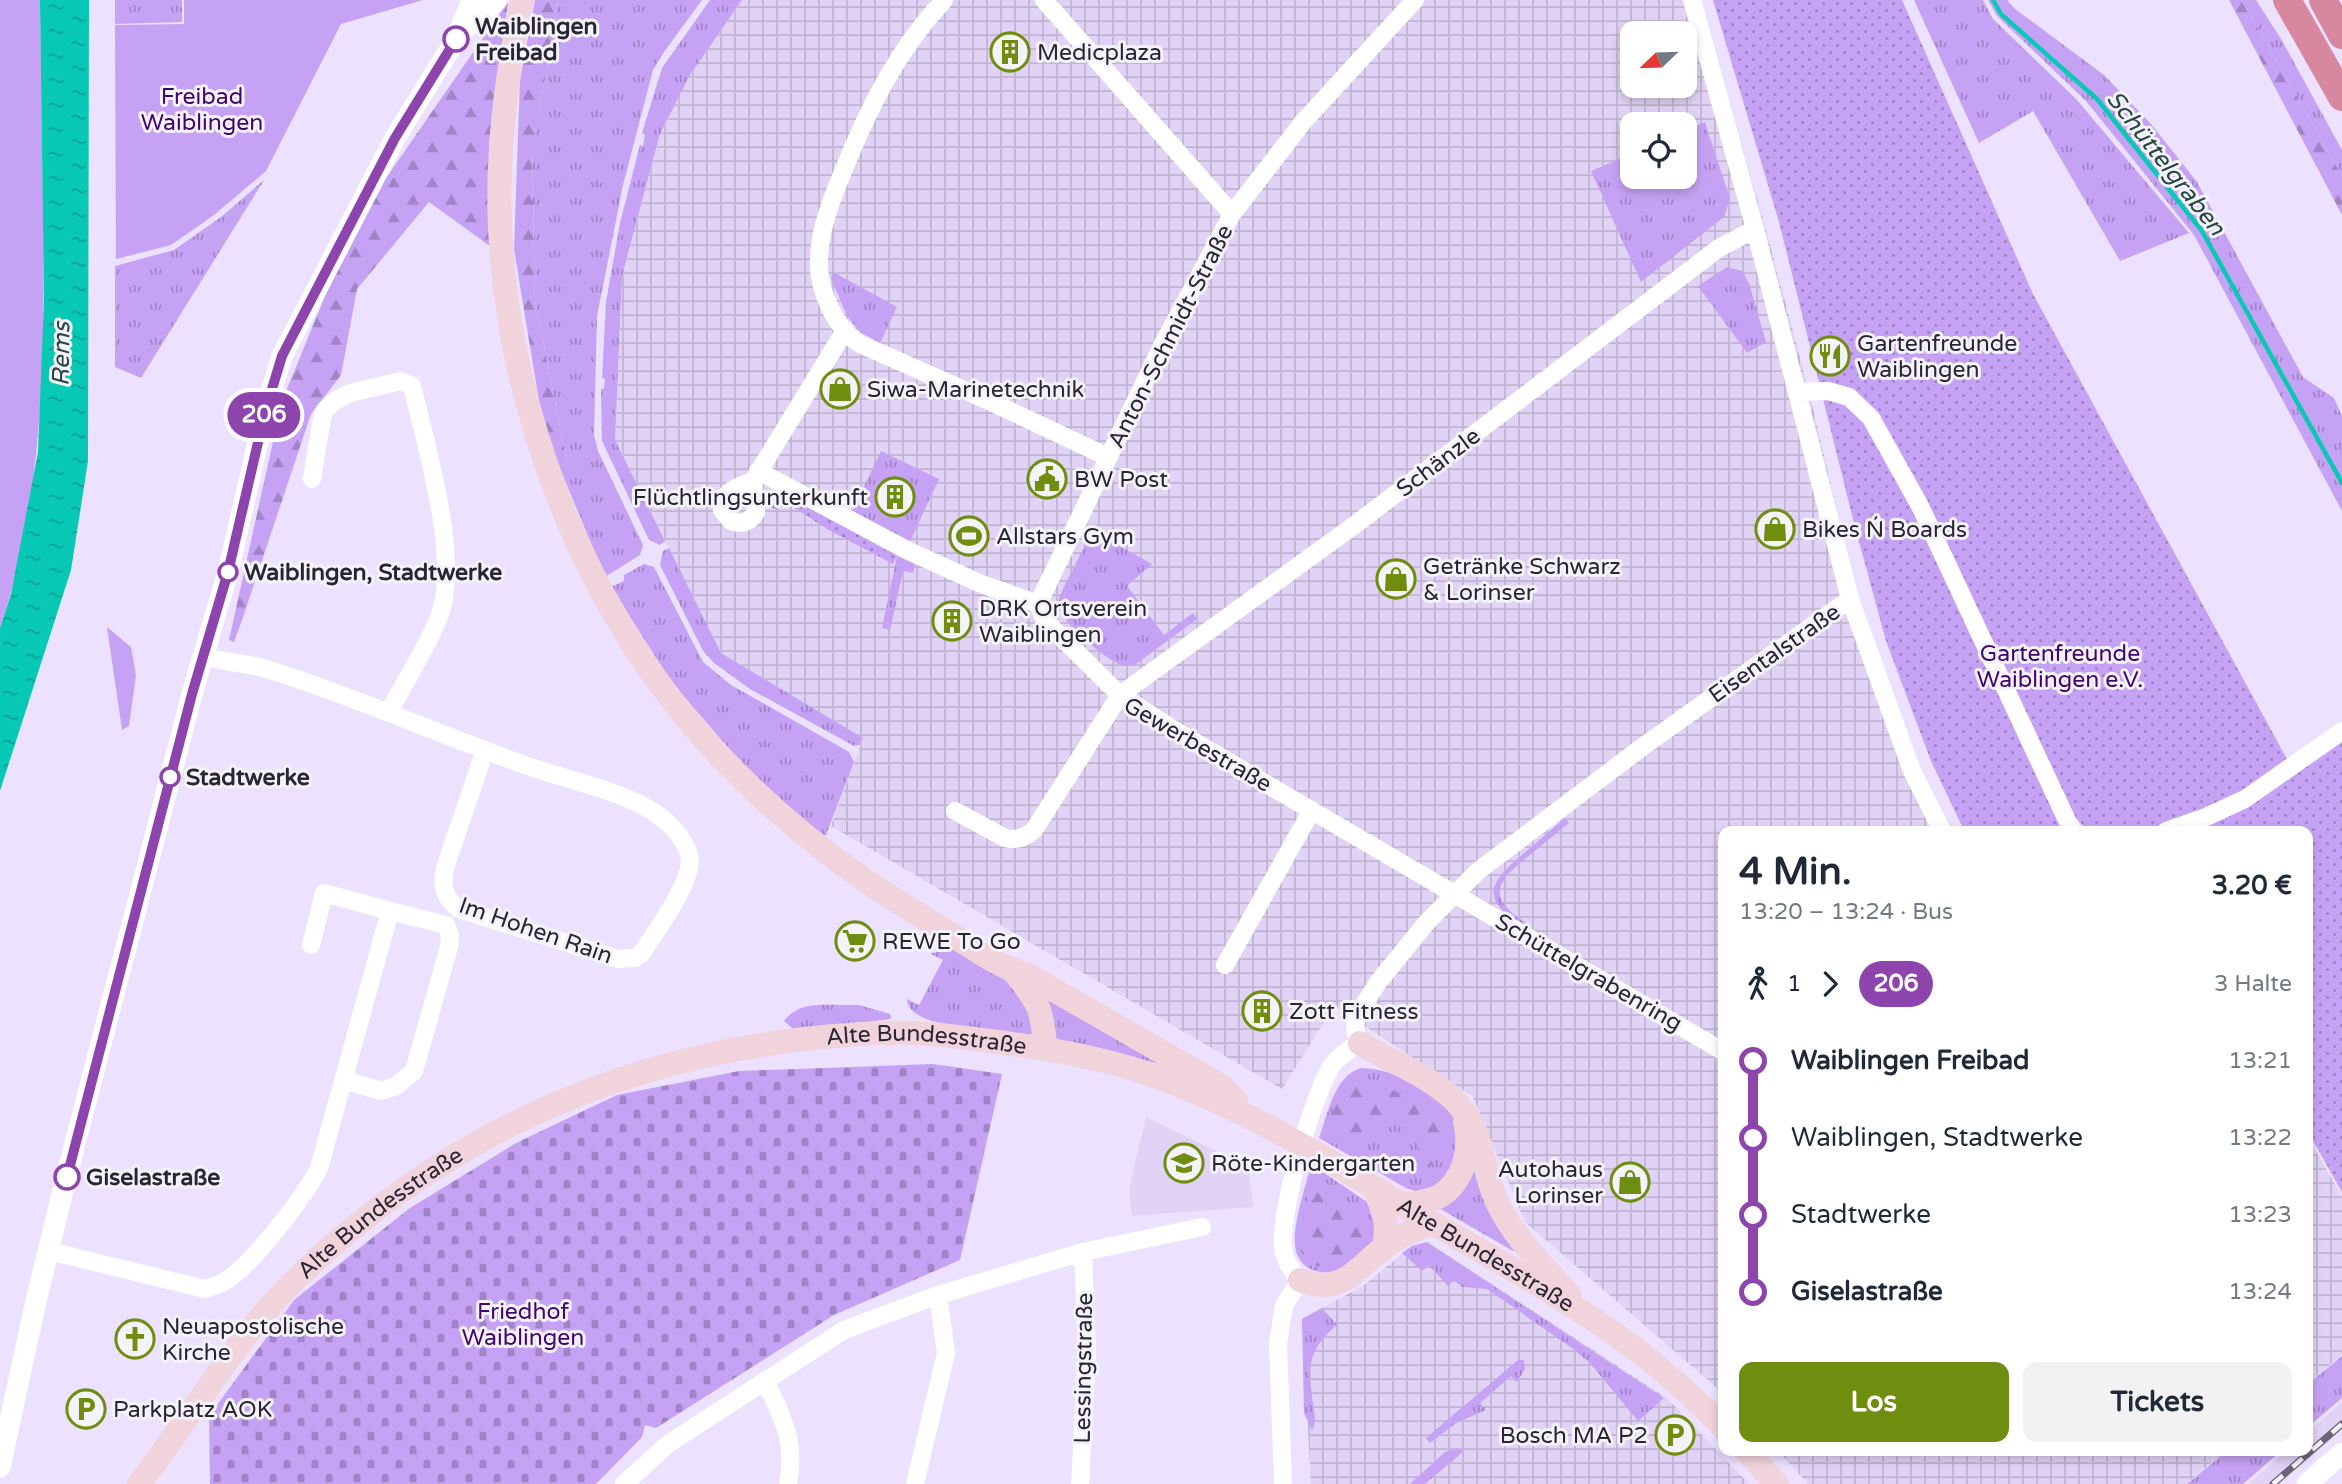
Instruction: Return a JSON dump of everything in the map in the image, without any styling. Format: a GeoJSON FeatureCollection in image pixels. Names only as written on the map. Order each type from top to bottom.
{"type":"FeatureCollection","features":[{"type":"Feature","properties":{"kind":"highway"},"geometry":{"type":"LineString","coordinates":[[2267,0],[2339,91]]}},
{"type":"Feature","properties":{"kind":"highway"},"geometry":{"type":"LineString","coordinates":[[2287,0],[2339,91]]}},
{"type":"Feature","properties":{"kind":"highway"},"geometry":{"type":"LineString","coordinates":[[2323,0],[2342,35]]}},
{"type":"Feature","properties":{"kind":"main road"},"geometry":{"type":"LineString","coordinates":[[522,0],[510,57],[500,149],[501,238],[509,316],[518,365],[558,497],[598,585],[639,655],[674,701],[745,781],[826,853],[882,892],[1013,971],[1026,974],[1223,1087],[1254,1119]]}},
{"type":"Feature","properties":{"kind":"main road"},"geometry":{"type":"LineString","coordinates":[[1013,971],[1034,997],[1041,1011],[1045,1048]]}},
{"type":"Feature","properties":{"kind":"main road","name":"Alte Bundesstraße"},"geometry":{"type":"LineString","coordinates":[[138,1484],[169,1446],[228,1357],[256,1321],[345,1234],[394,1194],[446,1160],[513,1123],[612,1082],[679,1061],[772,1043],[900,1032],[1045,1048],[1143,1072],[1185,1087],[1254,1119],[1333,1162],[1585,1315],[1651,1361],[1718,1422]]}},
{"type":"Feature","properties":{"kind":"main road"},"geometry":{"type":"LineString","coordinates":[[1360,1043],[1434,1085],[1461,1108],[1473,1123],[1480,1139],[1491,1185],[1505,1217],[1585,1315]]}},
{"type":"Feature","properties":{"kind":"main road"},"geometry":{"type":"LineString","coordinates":[[1402,1205],[1429,1200],[1441,1195],[1453,1184],[1468,1152],[1468,1134],[1461,1108]]}},
{"type":"Feature","properties":{"kind":"main road"},"geometry":{"type":"LineString","coordinates":[[1374,1188],[1386,1215],[1384,1248]]}},
{"type":"Feature","properties":{"kind":"main road"},"geometry":{"type":"LineString","coordinates":[[1300,1280],[1312,1285],[1342,1281],[1371,1261],[1384,1248],[1412,1230],[1432,1223]]}},
{"type":"Feature","properties":{"kind":"main road","name":"Alte Bundesstraße"},"geometry":{"type":"LineString","coordinates":[[150,1484],[169,1446]]}},
{"type":"Feature","properties":{"kind":"main road"},"geometry":{"type":"LineString","coordinates":[[1751,1456],[1777,1484]]}},
{"type":"Feature","properties":{"kind":"street"},"geometry":{"type":"LineString","coordinates":[[0,1466],[48,1251],[192,694],[247,498],[265,412],[282,356],[395,138],[456,39],[472,0]]}},
{"type":"Feature","properties":{"kind":"street"},"geometry":{"type":"LineString","coordinates":[[456,39],[497,0]]}},
{"type":"Feature","properties":{"kind":"street"},"geometry":{"type":"LineString","coordinates":[[944,0],[917,32],[877,94],[831,201],[818,264],[825,295],[844,332],[756,476],[979,583],[1038,604],[1054,630],[1120,695]]}},
{"type":"Feature","properties":{"kind":"street","name":"Anton-Schmidt-Straße"},"geometry":{"type":"LineString","coordinates":[[1044,0],[1232,214]]}},
{"type":"Feature","properties":{"kind":"street","name":"Anton-Schmidt-Straße"},"geometry":{"type":"LineString","coordinates":[[1038,604],[1191,289],[1232,214],[1303,121],[1415,0]]}},
{"type":"Feature","properties":{"kind":"street","name":"Eisentalstraße"},"geometry":{"type":"LineString","coordinates":[[1360,1043],[1355,1030],[1360,1009],[1379,981],[1428,921],[1478,871],[1536,825],[1850,599],[1755,229],[1692,0]]}},
{"type":"Feature","properties":{"kind":"street","name":"Schänzle"},"geometry":{"type":"LineString","coordinates":[[1120,695],[1356,524],[1719,248],[1755,229]]}},
{"type":"Feature","properties":{"kind":"street","name":"Anton-Schmidt-Straße"},"geometry":{"type":"LineString","coordinates":[[844,332],[860,344],[1108,457]]}},
{"type":"Feature","properties":{"kind":"street"},"geometry":{"type":"LineString","coordinates":[[312,479],[325,410],[350,393],[401,381],[412,386],[433,476],[447,555],[445,586],[440,616],[389,712]]}},
{"type":"Feature","properties":{"kind":"street"},"geometry":{"type":"LineString","coordinates":[[1797,392],[1828,391],[1849,397],[1871,418],[1920,506],[2070,826]]}},
{"type":"Feature","properties":{"kind":"street"},"geometry":{"type":"LineString","coordinates":[[1850,599],[1912,771],[1940,826]]}},
{"type":"Feature","properties":{"kind":"street","name":"Im Hohen Rain"},"geometry":{"type":"LineString","coordinates":[[204,656],[226,663],[262,667],[638,804],[653,812],[678,834],[690,856],[687,875],[641,954],[635,958],[618,959],[459,909],[448,898],[442,882],[445,868],[485,750]]}},
{"type":"Feature","properties":{"kind":"street","name":"Gewerbestraße"},"geometry":{"type":"LineString","coordinates":[[955,811],[1005,838],[1012,840],[1027,836],[1034,830],[1120,695],[1176,731],[1454,894]]}},
{"type":"Feature","properties":{"kind":"street"},"geometry":{"type":"LineString","coordinates":[[2180,826],[2245,799],[2342,731]]}},
{"type":"Feature","properties":{"kind":"street"},"geometry":{"type":"LineString","coordinates":[[1225,965],[1312,810]]}},
{"type":"Feature","properties":{"kind":"street"},"geometry":{"type":"LineString","coordinates":[[311,945],[324,893],[446,925],[449,929],[449,947],[414,1071],[396,1086],[381,1091],[344,1080]]}},
{"type":"Feature","properties":{"kind":"street","name":"Schüttelgrabenring"},"geometry":{"type":"LineString","coordinates":[[1454,894],[1718,1048]]}},
{"type":"Feature","properties":{"kind":"street"},"geometry":{"type":"LineString","coordinates":[[48,1251],[205,1289],[219,1285],[240,1270],[310,1187],[319,1168],[390,911]]}},
{"type":"Feature","properties":{"kind":"street"},"geometry":{"type":"LineString","coordinates":[[1283,1484],[1278,1343],[1284,1306],[1300,1280],[1290,1268],[1284,1254],[1283,1238],[1291,1186],[1305,1135],[1332,1067],[1340,1057],[1360,1043]]}},
{"type":"Feature","properties":{"kind":"street"},"geometry":{"type":"LineString","coordinates":[[624,1484],[668,1444],[844,1330],[938,1294],[1083,1252],[1202,1227]]}},
{"type":"Feature","properties":{"kind":"street","name":"Lessingstraße"},"geometry":{"type":"LineString","coordinates":[[1080,1484],[1087,1353],[1083,1252]]}},
{"type":"Feature","properties":{"kind":"street"},"geometry":{"type":"LineString","coordinates":[[915,1484],[946,1353],[938,1294]]}},
{"type":"Feature","properties":{"kind":"street"},"geometry":{"type":"LineString","coordinates":[[766,1382],[789,1433],[791,1468],[788,1484]]}},
{"type":"Feature","properties":{"kind":"street"},"geometry":{"type":"LineString","coordinates":[[2307,1484],[2342,1454]]}},
{"type":"Feature","properties":{"kind":"shaded area"},"geometry":{"type":"Polygon","coordinates":[[[742,0],[1699,0],[1765,226],[1809,391],[1857,597],[1918,766],[1948,826],[1718,826],[1718,1389],[1525,1222],[1473,1097],[1334,1006],[1282,1089],[831,826],[863,738],[721,653],[615,440],[622,276],[660,134],[690,75],[742,0]]]}},
{"type":"Feature","properties":{"kind":"shaded area","name":"Röte-Kindergarten"},"geometry":{"type":"Polygon","coordinates":[[[1146,1117],[1216,1151],[1249,1175],[1254,1207],[1132,1216],[1129,1189],[1146,1117]]]}},
{"type":"Feature","properties":{"kind":"shaded area"},"geometry":{"type":"Polygon","coordinates":[[[2313,1146],[2342,1197],[2342,1355],[2313,1379],[2313,1146]]]}},
{"type":"Feature","properties":{"kind":"shaded area"},"geometry":{"type":"Polygon","coordinates":[[[1427,1242],[1667,1398],[1718,1451],[1718,1456],[1722,1456],[1749,1484],[1311,1484],[1302,1319],[1363,1286],[1412,1246],[1427,1242]]]}},
{"type":"Feature","properties":{"kind":"shaded area"},"geometry":{"type":"Polygon","coordinates":[[[2342,1402],[2342,1429],[2313,1455],[2313,1428],[2342,1402]]]}},
{"type":"Feature","properties":{"kind":"shaded area"},"geometry":{"type":"Polygon","coordinates":[[[1783,1456],[2220,1456],[2186,1484],[1808,1484],[1783,1456]]]}},
{"type":"Feature","properties":{"kind":"shaded area"},"geometry":{"type":"Polygon","coordinates":[[[2280,1456],[2312,1456],[2279,1484],[2248,1484],[2280,1456]]]}},
{"type":"Feature","properties":{"kind":"green space"},"geometry":{"type":"Polygon","coordinates":[[[0,0],[40,0],[44,270],[42,373],[33,477],[26,528],[0,628],[0,0]]]}},
{"type":"Feature","properties":{"kind":"green space"},"geometry":{"type":"Polygon","coordinates":[[[115,0],[182,0],[182,22],[115,24],[115,0]]]}},
{"type":"Feature","properties":{"kind":"green space","name":"Freibad Waiblingen"},"geometry":{"type":"Polygon","coordinates":[[[184,0],[423,0],[341,24],[266,171],[214,215],[171,245],[116,259],[115,25],[184,24],[184,0]]]}},
{"type":"Feature","properties":{"kind":"green space"},"geometry":{"type":"Polygon","coordinates":[[[535,0],[557,0],[532,150],[535,300],[567,462],[559,466],[541,413],[514,249],[520,80],[535,0]]]}},
{"type":"Feature","properties":{"kind":"green space"},"geometry":{"type":"Polygon","coordinates":[[[557,0],[702,0],[653,70],[623,185],[597,316],[594,435],[598,451],[643,545],[640,555],[605,577],[559,466],[567,462],[535,300],[532,149],[557,0]]]}},
{"type":"Feature","properties":{"kind":"green space"},"geometry":{"type":"Polygon","coordinates":[[[710,0],[742,0],[690,75],[660,134],[622,276],[615,440],[665,541],[660,545],[649,540],[602,441],[601,389],[604,389],[605,379],[602,378],[606,302],[620,223],[640,145],[643,146],[645,135],[642,133],[662,68],[710,0]]]}},
{"type":"Feature","properties":{"kind":"green space","name":"Gartenfreunde Waiblingen e.V."},"geometry":{"type":"Polygon","coordinates":[[[1713,0],[1902,0],[2033,294],[2294,772],[2342,740],[2342,1192],[2313,1141],[2313,826],[2083,826],[2077,819],[2066,826],[1962,826],[1931,761],[1886,641],[1779,222],[1713,0]]]}},
{"type":"Feature","properties":{"kind":"green space"},"geometry":{"type":"Polygon","coordinates":[[[1914,0],[1983,0],[1993,19],[2077,100],[2189,233],[2120,261],[2033,111],[1979,143],[1914,0]]]}},
{"type":"Feature","properties":{"kind":"green space"},"geometry":{"type":"Polygon","coordinates":[[[1988,0],[2007,0],[2015,9],[2104,75],[2151,124],[2197,182],[2303,377],[2334,398],[2342,416],[2342,511],[2194,235],[2086,101],[1997,16],[1988,0]]]}},
{"type":"Feature","properties":{"kind":"green space"},"geometry":{"type":"Polygon","coordinates":[[[2229,0],[2242,0],[2342,176],[2342,215],[2229,0]]]}},
{"type":"Feature","properties":{"kind":"green space"},"geometry":{"type":"Polygon","coordinates":[[[2242,0],[2256,0],[2281,39],[2342,150],[2342,176],[2242,0]]]}},
{"type":"Feature","properties":{"kind":"green space"},"geometry":{"type":"Polygon","coordinates":[[[508,2],[489,144],[494,249],[429,202],[357,289],[341,375],[311,414],[242,620],[234,642],[229,640],[282,401],[344,250],[384,181],[508,2]]]}},
{"type":"Feature","properties":{"kind":"green space"},"geometry":{"type":"Polygon","coordinates":[[[1705,122],[1730,199],[1724,217],[1641,282],[1591,171],[1620,159],[1620,189],[1697,189],[1697,125],[1705,122]]]}},
{"type":"Feature","properties":{"kind":"green space"},"geometry":{"type":"Polygon","coordinates":[[[264,180],[141,378],[115,367],[115,266],[174,250],[221,217],[264,180]]]}},
{"type":"Feature","properties":{"kind":"green space"},"geometry":{"type":"Polygon","coordinates":[[[1727,267],[1742,271],[1749,283],[1766,342],[1747,353],[1698,286],[1727,267]]]}},
{"type":"Feature","properties":{"kind":"green space"},"geometry":{"type":"Polygon","coordinates":[[[833,272],[897,307],[880,343],[860,332],[847,316],[831,278],[833,272]]]}},
{"type":"Feature","properties":{"kind":"green space","name":"Flüchtlingsunterkunft"},"geometry":{"type":"Polygon","coordinates":[[[881,451],[939,479],[908,546],[851,514],[881,451]]]}},
{"type":"Feature","properties":{"kind":"green space"},"geometry":{"type":"Polygon","coordinates":[[[778,490],[897,556],[893,564],[827,529],[782,500],[777,510],[770,507],[778,490]]]}},
{"type":"Feature","properties":{"kind":"green space"},"geometry":{"type":"Polygon","coordinates":[[[1092,531],[1152,564],[1127,586],[1164,635],[1193,613],[1197,619],[1136,664],[1118,664],[1099,651],[1069,623],[1059,608],[1059,597],[1092,531]]]}},
{"type":"Feature","properties":{"kind":"green space"},"geometry":{"type":"Polygon","coordinates":[[[669,548],[721,653],[863,738],[860,745],[854,746],[750,689],[714,663],[703,651],[660,565],[663,551],[669,548]]]}},
{"type":"Feature","properties":{"kind":"green space"},"geometry":{"type":"Polygon","coordinates":[[[897,556],[915,564],[913,573],[903,571],[890,630],[882,628],[897,556]]]}},
{"type":"Feature","properties":{"kind":"green space"},"geometry":{"type":"Polygon","coordinates":[[[644,564],[654,567],[703,662],[731,685],[849,752],[854,762],[826,835],[818,835],[746,768],[672,683],[611,587],[624,581],[624,575],[644,564]]]}},
{"type":"Feature","properties":{"kind":"green space"},"geometry":{"type":"Polygon","coordinates":[[[107,627],[131,647],[136,675],[129,726],[122,730],[107,627]]]}},
{"type":"Feature","properties":{"kind":"green space"},"geometry":{"type":"Polygon","coordinates":[[[1565,818],[1569,823],[1507,875],[1502,883],[1501,898],[1505,906],[1526,923],[1523,927],[1500,908],[1495,899],[1496,883],[1511,865],[1565,818]]]}},
{"type":"Feature","properties":{"kind":"green space"},"geometry":{"type":"Polygon","coordinates":[[[954,949],[1021,990],[1037,1035],[943,1024],[920,1016],[911,1009],[907,999],[919,1005],[943,960],[931,954],[954,949]]]}},
{"type":"Feature","properties":{"kind":"green space"},"geometry":{"type":"Polygon","coordinates":[[[1040,994],[1160,1064],[1057,1040],[1040,994]]]}},
{"type":"Feature","properties":{"kind":"green space"},"geometry":{"type":"Polygon","coordinates":[[[818,1005],[859,1005],[890,1014],[891,1017],[802,1031],[792,1028],[784,1021],[796,1010],[803,1008],[818,1005]]]}},
{"type":"Feature","properties":{"kind":"green space","name":"Friedhof Waiblingen"},"geometry":{"type":"Polygon","coordinates":[[[933,1064],[1002,1074],[960,1260],[834,1315],[656,1428],[645,1425],[642,1437],[596,1484],[210,1484],[209,1416],[294,1300],[410,1208],[516,1143],[617,1095],[739,1071],[933,1064]]]}},
{"type":"Feature","properties":{"kind":"green space"},"geometry":{"type":"Polygon","coordinates":[[[1361,1068],[1388,1072],[1400,1077],[1455,1112],[1460,1154],[1435,1190],[1415,1191],[1406,1188],[1319,1138],[1338,1087],[1352,1072],[1361,1068]]]}},
{"type":"Feature","properties":{"kind":"green space"},"geometry":{"type":"Polygon","coordinates":[[[1352,1074],[1368,1079],[1374,1089],[1396,1092],[1416,1100],[1435,1111],[1452,1126],[1449,1144],[1432,1155],[1431,1166],[1424,1176],[1415,1177],[1405,1169],[1407,1158],[1418,1151],[1417,1133],[1411,1126],[1394,1117],[1384,1125],[1379,1137],[1370,1143],[1342,1144],[1328,1132],[1336,1102],[1352,1074]]]}},
{"type":"Feature","properties":{"kind":"green space"},"geometry":{"type":"Polygon","coordinates":[[[1473,1157],[1518,1247],[1513,1251],[1437,1207],[1473,1157]]]}},
{"type":"Feature","properties":{"kind":"green space"},"geometry":{"type":"Polygon","coordinates":[[[1311,1164],[1367,1202],[1379,1235],[1353,1262],[1335,1271],[1312,1270],[1296,1253],[1296,1226],[1311,1164]]]}},
{"type":"Feature","properties":{"kind":"green space"},"geometry":{"type":"Polygon","coordinates":[[[1313,1171],[1340,1196],[1351,1213],[1368,1216],[1372,1232],[1355,1254],[1332,1265],[1312,1266],[1301,1252],[1301,1230],[1313,1171]]]}},
{"type":"Feature","properties":{"kind":"green space"},"geometry":{"type":"Polygon","coordinates":[[[1427,1242],[1664,1398],[1638,1421],[1590,1363],[1569,1346],[1487,1289],[1462,1287],[1454,1280],[1448,1286],[1429,1265],[1422,1271],[1402,1253],[1412,1246],[1427,1242]]]}},
{"type":"Feature","properties":{"kind":"green space"},"geometry":{"type":"Polygon","coordinates":[[[1322,1308],[1337,1325],[1320,1343],[1312,1360],[1310,1379],[1315,1418],[1312,1431],[1304,1413],[1302,1319],[1322,1308]]]}},
{"type":"Feature","properties":{"kind":"green space"},"geometry":{"type":"Polygon","coordinates":[[[2342,1356],[2342,1398],[2313,1423],[2313,1380],[2342,1356]]]}},
{"type":"Feature","properties":{"kind":"green space"},"geometry":{"type":"Polygon","coordinates":[[[1518,1360],[1524,1360],[1525,1369],[1517,1382],[1511,1376],[1480,1403],[1486,1410],[1456,1423],[1430,1443],[1426,1438],[1518,1360]]]}},
{"type":"Feature","properties":{"kind":"green space"},"geometry":{"type":"Polygon","coordinates":[[[1458,1448],[1464,1451],[1425,1484],[1410,1484],[1445,1452],[1458,1448]]]}},
{"type":"Feature","properties":{"kind":"green space"},"geometry":{"type":"Polygon","coordinates":[[[2221,1456],[2275,1456],[2243,1484],[2187,1484],[2221,1456]]]}},
{"type":"Feature","properties":{"kind":"water","name":"Rems"},"geometry":{"type":"Polygon","coordinates":[[[40,0],[89,0],[88,461],[71,570],[0,791],[0,628],[11,594],[38,452],[44,300],[40,0]]]}},
{"type":"Feature","properties":{"kind":"waterway","name":"Schüttelgraben"},"geometry":{"type":"LineString","coordinates":[[1993,0],[2001,14],[2097,99],[2202,231],[2342,483]]}},
{"type":"Feature","properties":{"kind":"railway"},"geometry":{"type":"LineString","coordinates":[[2313,1449],[2342,1424]]}},
{"type":"Feature","properties":{"kind":"railway"},"geometry":{"type":"LineString","coordinates":[[2273,1484],[2305,1456]]}},
{"type":"Feature","properties":{"kind":"bus line","name":"206"},"geometry":{"type":"LineString","coordinates":[[67,1177],[192,694],[228,572],[265,412],[282,356],[395,138],[456,39]]}},
{"type":"Feature","properties":{"kind":"place","name":"Waiblingen Freibad"},"geometry":{"type":"Point","coordinates":[456,39]}},
{"type":"Feature","properties":{"kind":"place","name":"Medicplaza"},"geometry":{"type":"Point","coordinates":[1010,52]}},
{"type":"Feature","properties":{"kind":"place","name":"Gartenfreunde Waiblingen"},"geometry":{"type":"Point","coordinates":[1830,356]}},
{"type":"Feature","properties":{"kind":"place","name":"Siwa-Marinetechnik"},"geometry":{"type":"Point","coordinates":[840,389]}},
{"type":"Feature","properties":{"kind":"place","name":"BW Post"},"geometry":{"type":"Point","coordinates":[1047,479]}},
{"type":"Feature","properties":{"kind":"place","name":"Flüchtlingsunterkunft"},"geometry":{"type":"Point","coordinates":[895,497]}},
{"type":"Feature","properties":{"kind":"place","name":"Bikes Ń Boards"},"geometry":{"type":"Point","coordinates":[1775,529]}},
{"type":"Feature","properties":{"kind":"place","name":"Allstars Gym"},"geometry":{"type":"Point","coordinates":[969,536]}},
{"type":"Feature","properties":{"kind":"place","name":"Waiblingen, Stadtwerke"},"geometry":{"type":"Point","coordinates":[228,572]}},
{"type":"Feature","properties":{"kind":"place","name":"Getränke Schwarz & Lorinser"},"geometry":{"type":"Point","coordinates":[1396,579]}},
{"type":"Feature","properties":{"kind":"place","name":"DRK Ortsverein Waiblingen"},"geometry":{"type":"Point","coordinates":[952,621]}},
{"type":"Feature","properties":{"kind":"place","name":"Stadtwerke"},"geometry":{"type":"Point","coordinates":[170,777]}},
{"type":"Feature","properties":{"kind":"place","name":"REWE To Go"},"geometry":{"type":"Point","coordinates":[855,941]}},
{"type":"Feature","properties":{"kind":"place","name":"Zott Fitness"},"geometry":{"type":"Point","coordinates":[1262,1011]}},
{"type":"Feature","properties":{"kind":"place","name":"Röte-Kindergarten"},"geometry":{"type":"Point","coordinates":[1184,1163]}},
{"type":"Feature","properties":{"kind":"place","name":"Giselastraße"},"geometry":{"type":"Point","coordinates":[67,1177]}},
{"type":"Feature","properties":{"kind":"place","name":"Autohaus Lorinser"},"geometry":{"type":"Point","coordinates":[1630,1182]}},
{"type":"Feature","properties":{"kind":"place","name":"Neuapostolische Kirche"},"geometry":{"type":"Point","coordinates":[135,1339]}},
{"type":"Feature","properties":{"kind":"place","name":"Parkplatz AOK"},"geometry":{"type":"Point","coordinates":[86,1409]}},
{"type":"Feature","properties":{"kind":"place","name":"Bosch MA P2"},"geometry":{"type":"Point","coordinates":[1675,1435]}}]}
